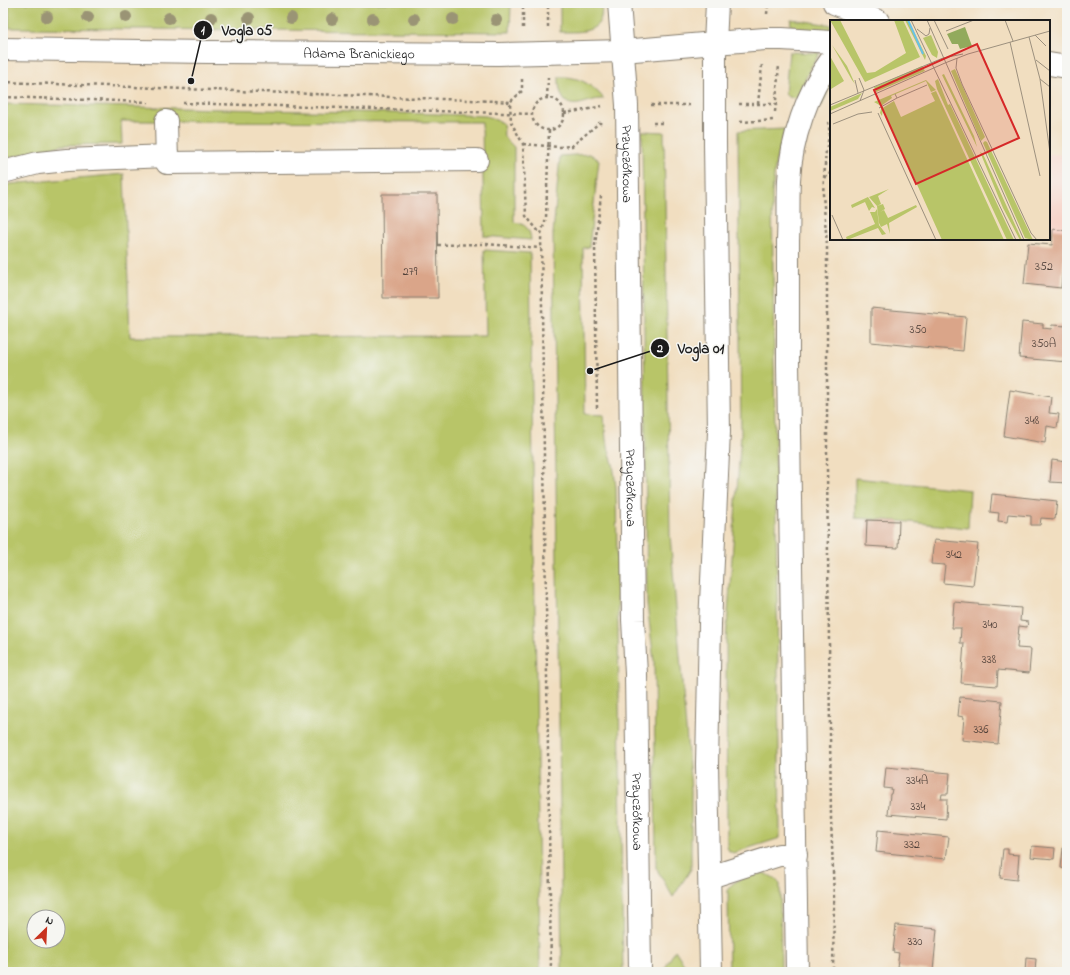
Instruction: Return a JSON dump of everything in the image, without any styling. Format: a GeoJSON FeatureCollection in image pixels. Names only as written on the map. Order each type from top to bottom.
{"type":"FeatureCollection","features":[{"type":"Feature","properties":{"kind":"main road","name":"Przyczółkowa"},"geometry":{"type":"LineString","coordinates":[[619,3],[627,105],[633,620],[636,681],[640,972]]}},
{"type":"Feature","properties":{"kind":"main road"},"geometry":{"type":"LineString","coordinates":[[711,972],[707,764],[712,560],[719,432],[715,144],[715,43],[717,3]]}},
{"type":"Feature","properties":{"kind":"main road"},"geometry":{"type":"LineString","coordinates":[[834,3],[876,20]]}},
{"type":"Feature","properties":{"kind":"main road","name":"Adama Branickiego"},"geometry":{"type":"LineString","coordinates":[[3,49],[491,54],[623,51],[776,39],[830,42]]}},
{"type":"Feature","properties":{"kind":"main road"},"geometry":{"type":"LineString","coordinates":[[797,972],[788,348],[789,178],[799,124],[821,73],[830,61]]}},
{"type":"Feature","properties":{"kind":"main road"},"geometry":{"type":"LineString","coordinates":[[1050,64],[1067,67]]}},
{"type":"Feature","properties":{"kind":"main road"},"geometry":{"type":"LineString","coordinates":[[166,121],[167,163],[477,160]]}},
{"type":"Feature","properties":{"kind":"main road"},"geometry":{"type":"LineString","coordinates":[[3,172],[38,163],[67,160],[166,156]]}},
{"type":"Feature","properties":{"kind":"main road"},"geometry":{"type":"LineString","coordinates":[[710,877],[779,855],[796,855]]}},
{"type":"Feature","properties":{"kind":"path"},"geometry":{"type":"LineString","coordinates":[[523,3],[523,32]]}},
{"type":"Feature","properties":{"kind":"path"},"geometry":{"type":"LineString","coordinates":[[548,3],[548,33]]}},
{"type":"Feature","properties":{"kind":"path"},"geometry":{"type":"LineString","coordinates":[[767,15],[768,3]]}},
{"type":"Feature","properties":{"kind":"path"},"geometry":{"type":"LineString","coordinates":[[758,104],[762,61]]}},
{"type":"Feature","properties":{"kind":"path"},"geometry":{"type":"LineString","coordinates":[[774,120],[780,61]]}},
{"type":"Feature","properties":{"kind":"path"},"geometry":{"type":"LineString","coordinates":[[510,102],[522,91],[522,76]]}},
{"type":"Feature","properties":{"kind":"path"},"geometry":{"type":"LineString","coordinates":[[548,76],[548,98]]}},
{"type":"Feature","properties":{"kind":"path"},"geometry":{"type":"LineString","coordinates":[[3,82],[495,100],[510,102]]}},
{"type":"Feature","properties":{"kind":"path"},"geometry":{"type":"LineString","coordinates":[[3,97],[154,102]]}},
{"type":"Feature","properties":{"kind":"path"},"geometry":{"type":"LineString","coordinates":[[548,98],[557,101],[563,108],[564,113],[559,125],[556,128],[548,130],[537,126],[532,119],[532,110],[535,103],[539,100],[548,98]]}},
{"type":"Feature","properties":{"kind":"path"},"geometry":{"type":"LineString","coordinates":[[510,102],[511,122],[523,144],[526,216],[540,234]]}},
{"type":"Feature","properties":{"kind":"path"},"geometry":{"type":"LineString","coordinates":[[178,103],[532,114]]}},
{"type":"Feature","properties":{"kind":"path"},"geometry":{"type":"LineString","coordinates":[[737,104],[783,104]]}},
{"type":"Feature","properties":{"kind":"path"},"geometry":{"type":"LineString","coordinates":[[564,113],[604,106]]}},
{"type":"Feature","properties":{"kind":"path"},"geometry":{"type":"LineString","coordinates":[[738,122],[781,120]]}},
{"type":"Feature","properties":{"kind":"path"},"geometry":{"type":"LineString","coordinates":[[826,120],[829,122],[830,127],[826,152],[823,194],[827,245],[827,468],[831,818],[834,898],[833,972]]}},
{"type":"Feature","properties":{"kind":"path"},"geometry":{"type":"LineString","coordinates":[[523,144],[560,147],[572,146],[599,123],[601,130]]}},
{"type":"Feature","properties":{"kind":"path"},"geometry":{"type":"LineString","coordinates":[[548,130],[546,218],[540,234],[551,972]]}},
{"type":"Feature","properties":{"kind":"path"},"geometry":{"type":"LineString","coordinates":[[824,179],[830,173]]}},
{"type":"Feature","properties":{"kind":"path"},"geometry":{"type":"LineString","coordinates":[[597,408],[595,245],[601,190]]}},
{"type":"Feature","properties":{"kind":"path"},"geometry":{"type":"LineString","coordinates":[[438,245],[485,244],[541,248]]}},
{"type":"Feature","properties":{"kind":"shaded area"},"geometry":{"type":"Polygon","coordinates":[[[1050,154],[1067,155],[1067,231],[1050,229],[1050,154]]]}},
{"type":"Feature","properties":{"kind":"green space"},"geometry":{"type":"Polygon","coordinates":[[[9,3],[511,3],[510,32],[9,28],[9,3]]]}},
{"type":"Feature","properties":{"kind":"green space"},"geometry":{"type":"Polygon","coordinates":[[[560,3],[601,3],[602,13],[600,21],[596,26],[584,31],[560,32],[560,3]]]}},
{"type":"Feature","properties":{"kind":"green space"},"geometry":{"type":"Polygon","coordinates":[[[791,19],[830,25],[830,32],[790,28],[791,19]]]}},
{"type":"Feature","properties":{"kind":"green space"},"geometry":{"type":"Polygon","coordinates":[[[789,52],[820,53],[811,67],[797,98],[788,97],[785,94],[789,52]]]}},
{"type":"Feature","properties":{"kind":"green space"},"geometry":{"type":"Polygon","coordinates":[[[830,75],[830,85],[822,105],[816,106],[830,75]]]}},
{"type":"Feature","properties":{"kind":"green space"},"geometry":{"type":"Polygon","coordinates":[[[559,77],[572,78],[584,82],[595,89],[604,99],[596,99],[579,104],[570,104],[562,97],[559,77]]]}},
{"type":"Feature","properties":{"kind":"green space"},"geometry":{"type":"Polygon","coordinates":[[[3,104],[486,116],[503,123],[504,137],[514,147],[514,222],[522,224],[527,228],[530,233],[531,240],[484,236],[482,122],[121,121],[122,144],[63,145],[3,159],[3,104]]]}},
{"type":"Feature","properties":{"kind":"green space"},"geometry":{"type":"Polygon","coordinates":[[[785,129],[776,160],[772,193],[780,838],[733,853],[729,851],[727,847],[726,641],[741,434],[738,131],[785,129]]]}},
{"type":"Feature","properties":{"kind":"green space"},"geometry":{"type":"Polygon","coordinates":[[[642,131],[664,132],[670,535],[691,790],[691,869],[673,897],[656,868],[654,661],[647,604],[642,131]]]}},
{"type":"Feature","properties":{"kind":"green space"},"geometry":{"type":"Polygon","coordinates":[[[590,154],[599,160],[589,247],[583,248],[585,414],[604,415],[606,440],[613,464],[616,487],[623,972],[562,972],[553,234],[560,156],[590,154]]]}},
{"type":"Feature","properties":{"kind":"green space"},"geometry":{"type":"Polygon","coordinates":[[[124,174],[130,337],[486,336],[484,250],[530,253],[540,972],[3,972],[3,186],[10,184],[124,174]]]}},
{"type":"Feature","properties":{"kind":"green space"},"geometry":{"type":"Polygon","coordinates":[[[855,478],[970,490],[968,528],[855,518],[855,478]]]}},
{"type":"Feature","properties":{"kind":"green space"},"geometry":{"type":"Polygon","coordinates":[[[763,873],[772,877],[780,884],[781,972],[729,972],[728,889],[739,880],[748,876],[763,873]]]}},
{"type":"Feature","properties":{"kind":"green space"},"geometry":{"type":"Polygon","coordinates":[[[675,950],[689,972],[663,972],[675,950]]]}},
{"type":"Feature","properties":{"kind":"building"},"geometry":{"type":"Polygon","coordinates":[[[382,194],[437,194],[438,298],[383,298],[382,194]]]}},
{"type":"Feature","properties":{"kind":"building"},"geometry":{"type":"Polygon","coordinates":[[[1053,229],[1067,231],[1067,248],[1065,247],[1061,288],[1024,284],[1028,243],[1052,245],[1053,229]]]}},
{"type":"Feature","properties":{"kind":"building"},"geometry":{"type":"Polygon","coordinates":[[[871,308],[966,317],[963,351],[871,342],[871,308]]]}},
{"type":"Feature","properties":{"kind":"building"},"geometry":{"type":"Polygon","coordinates":[[[1022,322],[1043,324],[1043,328],[1051,329],[1052,325],[1067,326],[1067,362],[1019,358],[1022,322]]]}},
{"type":"Feature","properties":{"kind":"building"},"geometry":{"type":"Polygon","coordinates":[[[1010,390],[1051,397],[1049,413],[1059,414],[1057,428],[1047,426],[1045,443],[1004,436],[1010,390]]]}},
{"type":"Feature","properties":{"kind":"building"},"geometry":{"type":"Polygon","coordinates":[[[1052,460],[1067,462],[1067,483],[1050,482],[1052,460]]]}},
{"type":"Feature","properties":{"kind":"building"},"geometry":{"type":"Polygon","coordinates":[[[992,494],[1057,501],[1055,519],[1041,518],[1040,525],[1031,525],[1031,516],[1008,514],[1007,522],[998,521],[999,513],[990,512],[992,494]]]}},
{"type":"Feature","properties":{"kind":"building"},"geometry":{"type":"Polygon","coordinates":[[[867,520],[899,521],[898,548],[866,546],[867,520]]]}},
{"type":"Feature","properties":{"kind":"building"},"geometry":{"type":"Polygon","coordinates":[[[934,540],[978,544],[973,586],[943,583],[945,565],[931,564],[934,540]]]}},
{"type":"Feature","properties":{"kind":"building"},"geometry":{"type":"Polygon","coordinates":[[[954,602],[1021,608],[1020,621],[1028,622],[1027,627],[1019,626],[1017,648],[1031,649],[1029,673],[998,670],[997,686],[961,683],[964,643],[960,643],[961,628],[952,628],[954,602]]]}},
{"type":"Feature","properties":{"kind":"building"},"geometry":{"type":"Polygon","coordinates":[[[960,697],[1002,701],[998,744],[962,740],[964,717],[958,716],[960,697]]]}},
{"type":"Feature","properties":{"kind":"building"},"geometry":{"type":"Polygon","coordinates":[[[886,767],[950,773],[948,794],[942,794],[941,799],[947,799],[946,819],[888,814],[892,789],[884,788],[886,767]]]}},
{"type":"Feature","properties":{"kind":"building"},"geometry":{"type":"Polygon","coordinates":[[[878,830],[949,837],[946,859],[876,852],[878,830]]]}},
{"type":"Feature","properties":{"kind":"building"},"geometry":{"type":"Polygon","coordinates":[[[1032,846],[1055,848],[1054,859],[1031,857],[1032,846]]]}},
{"type":"Feature","properties":{"kind":"building"},"geometry":{"type":"Polygon","coordinates":[[[1063,848],[1067,848],[1067,869],[1061,868],[1063,848]]]}},
{"type":"Feature","properties":{"kind":"building"},"geometry":{"type":"Polygon","coordinates":[[[1003,849],[1008,849],[1008,854],[1019,855],[1017,880],[1000,878],[1003,849]]]}},
{"type":"Feature","properties":{"kind":"building"},"geometry":{"type":"Polygon","coordinates":[[[896,925],[937,929],[933,971],[897,967],[899,953],[893,952],[896,925]]]}},
{"type":"Feature","properties":{"kind":"building"},"geometry":{"type":"Polygon","coordinates":[[[1026,958],[1036,959],[1035,972],[1025,972],[1026,958]]]}},
{"type":"Feature","properties":{"kind":"place","name":"Vogla 05"},"geometry":{"type":"Point","coordinates":[191,81]}},
{"type":"Feature","properties":{"kind":"place","name":"Vogla 01"},"geometry":{"type":"Point","coordinates":[590,371]}}]}
